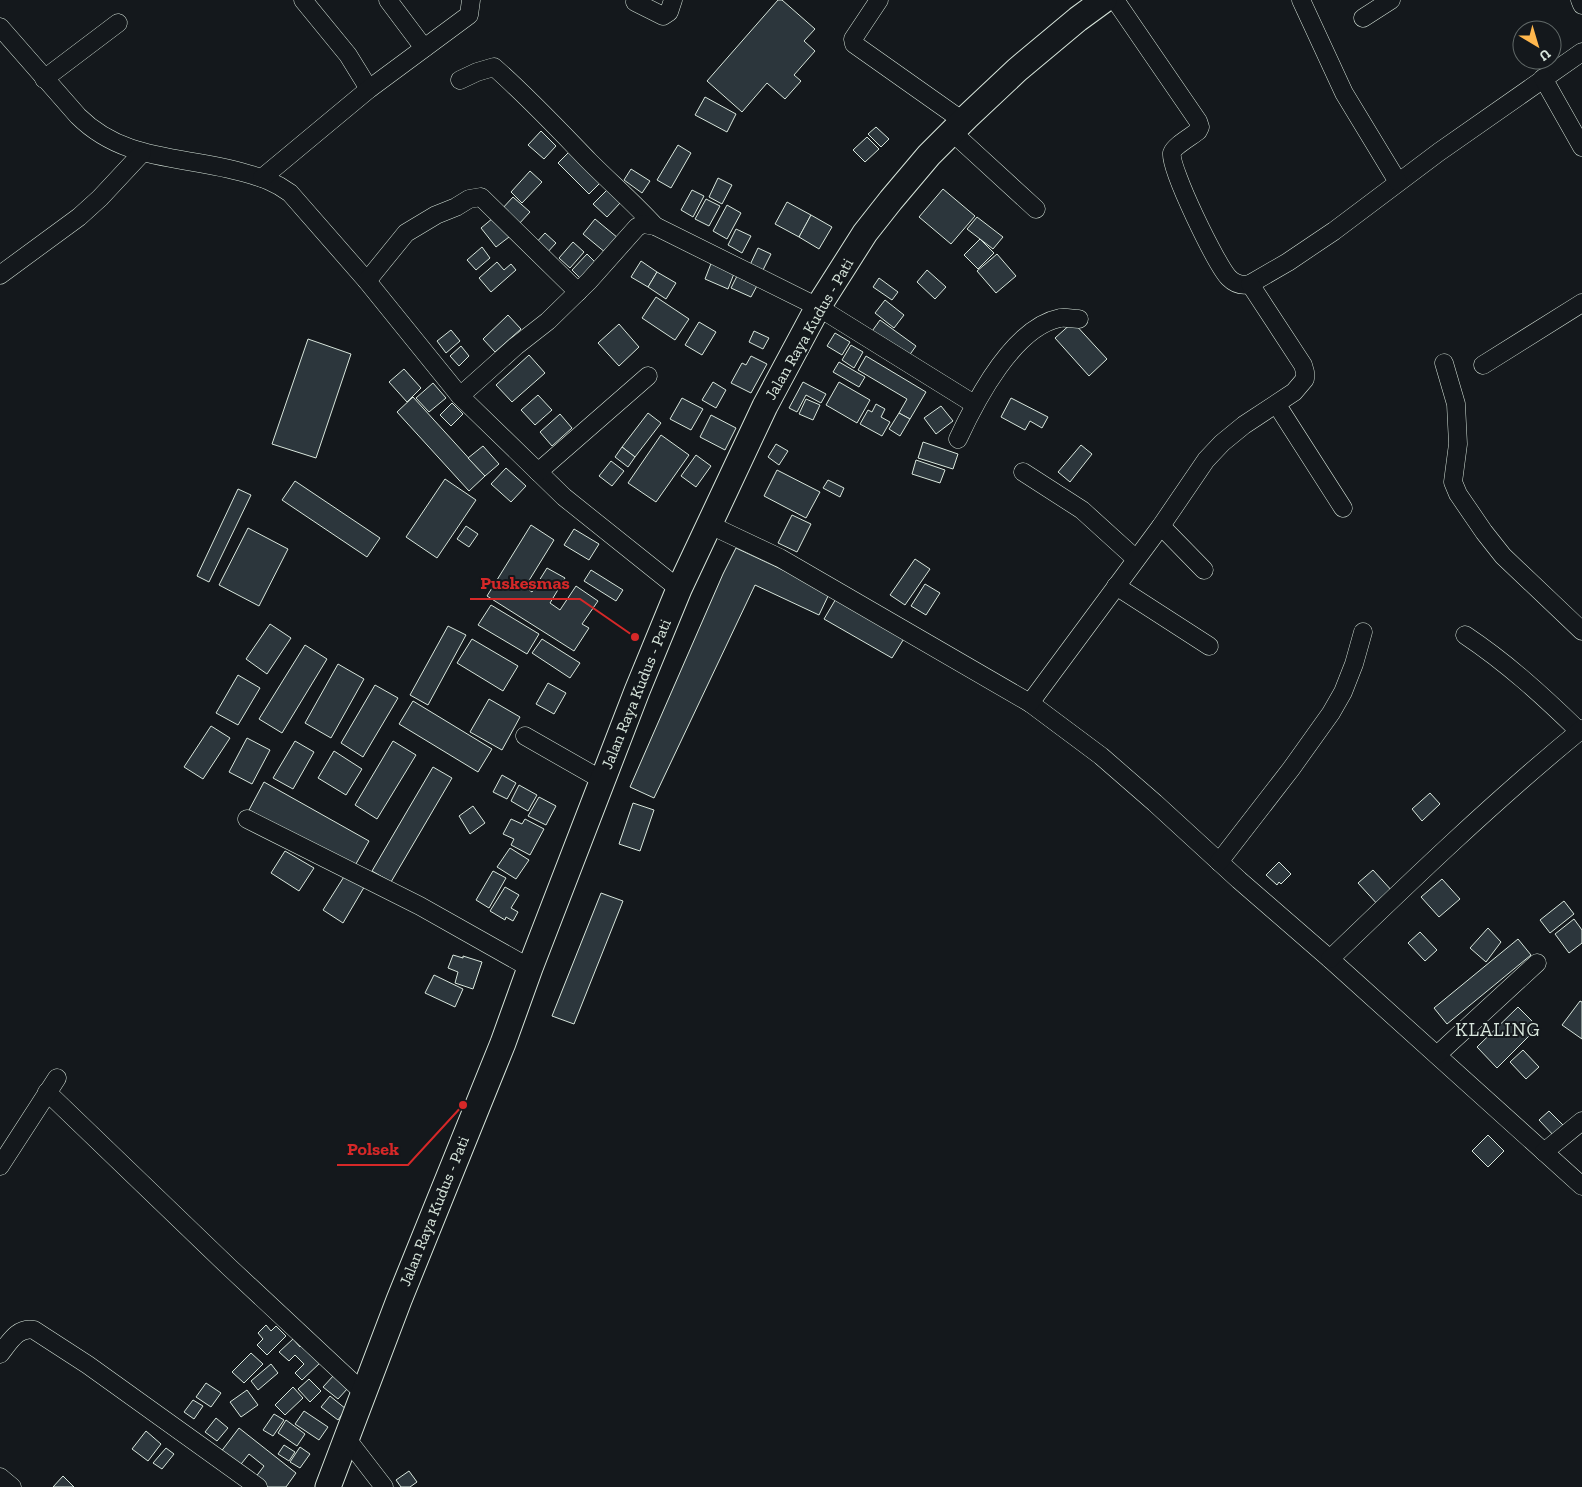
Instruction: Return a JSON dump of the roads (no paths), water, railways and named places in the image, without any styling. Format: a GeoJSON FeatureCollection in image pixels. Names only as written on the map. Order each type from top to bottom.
{"type":"FeatureCollection","features":[{"type":"Feature","properties":{"kind":"highway","name":"Jalan Raya Kudus - Pati"},"geometry":{"type":"LineString","coordinates":[[328,1487],[432,1216],[503,1043],[637,691],[708,524],[765,406],[818,306],[865,233],[929,155],[1017,70],[1104,0]]}},
{"type":"Feature","properties":{"kind":"street"},"geometry":{"type":"LineString","coordinates":[[303,0],[348,54],[369,89]]}},
{"type":"Feature","properties":{"kind":"street"},"geometry":{"type":"LineString","coordinates":[[388,0],[424,48]]}},
{"type":"Feature","properties":{"kind":"street"},"geometry":{"type":"LineString","coordinates":[[262,178],[369,89],[468,15],[471,0]]}},
{"type":"Feature","properties":{"kind":"street"},"geometry":{"type":"LineString","coordinates":[[635,2],[663,16],[669,12],[673,0]]}},
{"type":"Feature","properties":{"kind":"street"},"geometry":{"type":"LineString","coordinates":[[879,0],[854,36],[852,40],[854,44],[958,126],[1036,209]]}},
{"type":"Feature","properties":{"kind":"street"},"geometry":{"type":"LineString","coordinates":[[1115,0],[1198,121],[1200,128],[1198,131],[1174,149],[1172,155],[1174,164],[1186,198],[1221,268],[1228,278],[1243,286],[1250,284],[1288,262],[1334,231],[1398,182],[1582,52]]}},
{"type":"Feature","properties":{"kind":"street"},"geometry":{"type":"LineString","coordinates":[[1301,0],[1344,93],[1398,182]]}},
{"type":"Feature","properties":{"kind":"street"},"geometry":{"type":"LineString","coordinates":[[1363,18],[1391,0]]}},
{"type":"Feature","properties":{"kind":"street"},"geometry":{"type":"LineString","coordinates":[[1580,0],[1582,5]]}},
{"type":"Feature","properties":{"kind":"street"},"geometry":{"type":"LineString","coordinates":[[44,79],[118,23]]}},
{"type":"Feature","properties":{"kind":"street"},"geometry":{"type":"LineString","coordinates":[[0,28],[90,129],[118,144],[142,153],[223,166],[278,184],[290,193],[367,281],[460,396],[564,496],[679,589]]}},
{"type":"Feature","properties":{"kind":"street"},"geometry":{"type":"LineString","coordinates":[[460,80],[494,67],[531,101],[655,226]]}},
{"type":"Feature","properties":{"kind":"street"},"geometry":{"type":"LineString","coordinates":[[1543,78],[1582,147]]}},
{"type":"Feature","properties":{"kind":"street"},"geometry":{"type":"LineString","coordinates":[[0,275],[79,218],[142,153]]}},
{"type":"Feature","properties":{"kind":"street"},"geometry":{"type":"LineString","coordinates":[[367,281],[406,233],[436,215],[456,207],[469,199],[481,197],[578,292]]}},
{"type":"Feature","properties":{"kind":"street"},"geometry":{"type":"LineString","coordinates":[[460,396],[578,292],[637,227],[643,224],[655,226],[818,306],[974,404]]}},
{"type":"Feature","properties":{"kind":"street"},"geometry":{"type":"LineString","coordinates":[[1030,703],[1161,526],[1206,460],[1222,443],[1244,425],[1277,405],[1299,387],[1305,379],[1305,372],[1300,361],[1250,284]]}},
{"type":"Feature","properties":{"kind":"street"},"geometry":{"type":"LineString","coordinates":[[1483,365],[1582,303]]}},
{"type":"Feature","properties":{"kind":"street"},"geometry":{"type":"LineString","coordinates":[[958,439],[974,404],[1006,357],[1022,340],[1035,330],[1054,320],[1066,318],[1079,319]]}},
{"type":"Feature","properties":{"kind":"street"},"geometry":{"type":"LineString","coordinates":[[1444,363],[1456,404],[1458,444],[1453,482],[1458,494],[1503,556],[1582,631]]}},
{"type":"Feature","properties":{"kind":"street"},"geometry":{"type":"LineString","coordinates":[[538,472],[648,376]]}},
{"type":"Feature","properties":{"kind":"street"},"geometry":{"type":"LineString","coordinates":[[1277,405],[1343,508]]}},
{"type":"Feature","properties":{"kind":"street"},"geometry":{"type":"LineString","coordinates":[[1023,472],[1082,510],[1136,559]]}},
{"type":"Feature","properties":{"kind":"street"},"geometry":{"type":"LineString","coordinates":[[708,524],[780,558],[1030,703],[1108,762],[1582,1186]]}},
{"type":"Feature","properties":{"kind":"street"},"geometry":{"type":"LineString","coordinates":[[1161,526],[1204,570]]}},
{"type":"Feature","properties":{"kind":"street"},"geometry":{"type":"LineString","coordinates":[[1116,586],[1209,646]]}},
{"type":"Feature","properties":{"kind":"street"},"geometry":{"type":"LineString","coordinates":[[1219,862],[1331,713],[1343,692],[1354,664],[1363,632]]}},
{"type":"Feature","properties":{"kind":"street"},"geometry":{"type":"LineString","coordinates":[[1330,959],[1440,853],[1581,730],[1539,691],[1497,656],[1465,634]]}},
{"type":"Feature","properties":{"kind":"street"},"geometry":{"type":"LineString","coordinates":[[525,736],[602,780]]}},
{"type":"Feature","properties":{"kind":"street"},"geometry":{"type":"LineString","coordinates":[[247,819],[420,906],[530,968]]}},
{"type":"Feature","properties":{"kind":"street"},"geometry":{"type":"LineString","coordinates":[[1437,1055],[1537,963]]}},
{"type":"Feature","properties":{"kind":"street"},"geometry":{"type":"LineString","coordinates":[[0,1166],[52,1085],[230,1267],[364,1393]]}},
{"type":"Feature","properties":{"kind":"street"},"geometry":{"type":"LineString","coordinates":[[1544,1152],[1582,1121]]}},
{"type":"Feature","properties":{"kind":"street"},"geometry":{"type":"LineString","coordinates":[[0,1354],[20,1332],[26,1329],[34,1330],[88,1365],[258,1487]]}},
{"type":"Feature","properties":{"kind":"street"},"geometry":{"type":"LineString","coordinates":[[347,1439],[384,1487]]}},
{"type":"Feature","properties":{"kind":"street"},"geometry":{"type":"LineString","coordinates":[[0,1477],[12,1487]]}},
{"type":"Feature","properties":{"kind":"place","name":"Puskesmas"},"geometry":{"type":"Point","coordinates":[635,637]}},
{"type":"Feature","properties":{"kind":"place","name":"Polsek"},"geometry":{"type":"Point","coordinates":[463,1105]}},
{"type":"Feature","properties":{"kind":"district","name":"KLALING"},"geometry":{"type":"Point","coordinates":[1498,1029]}}]}
